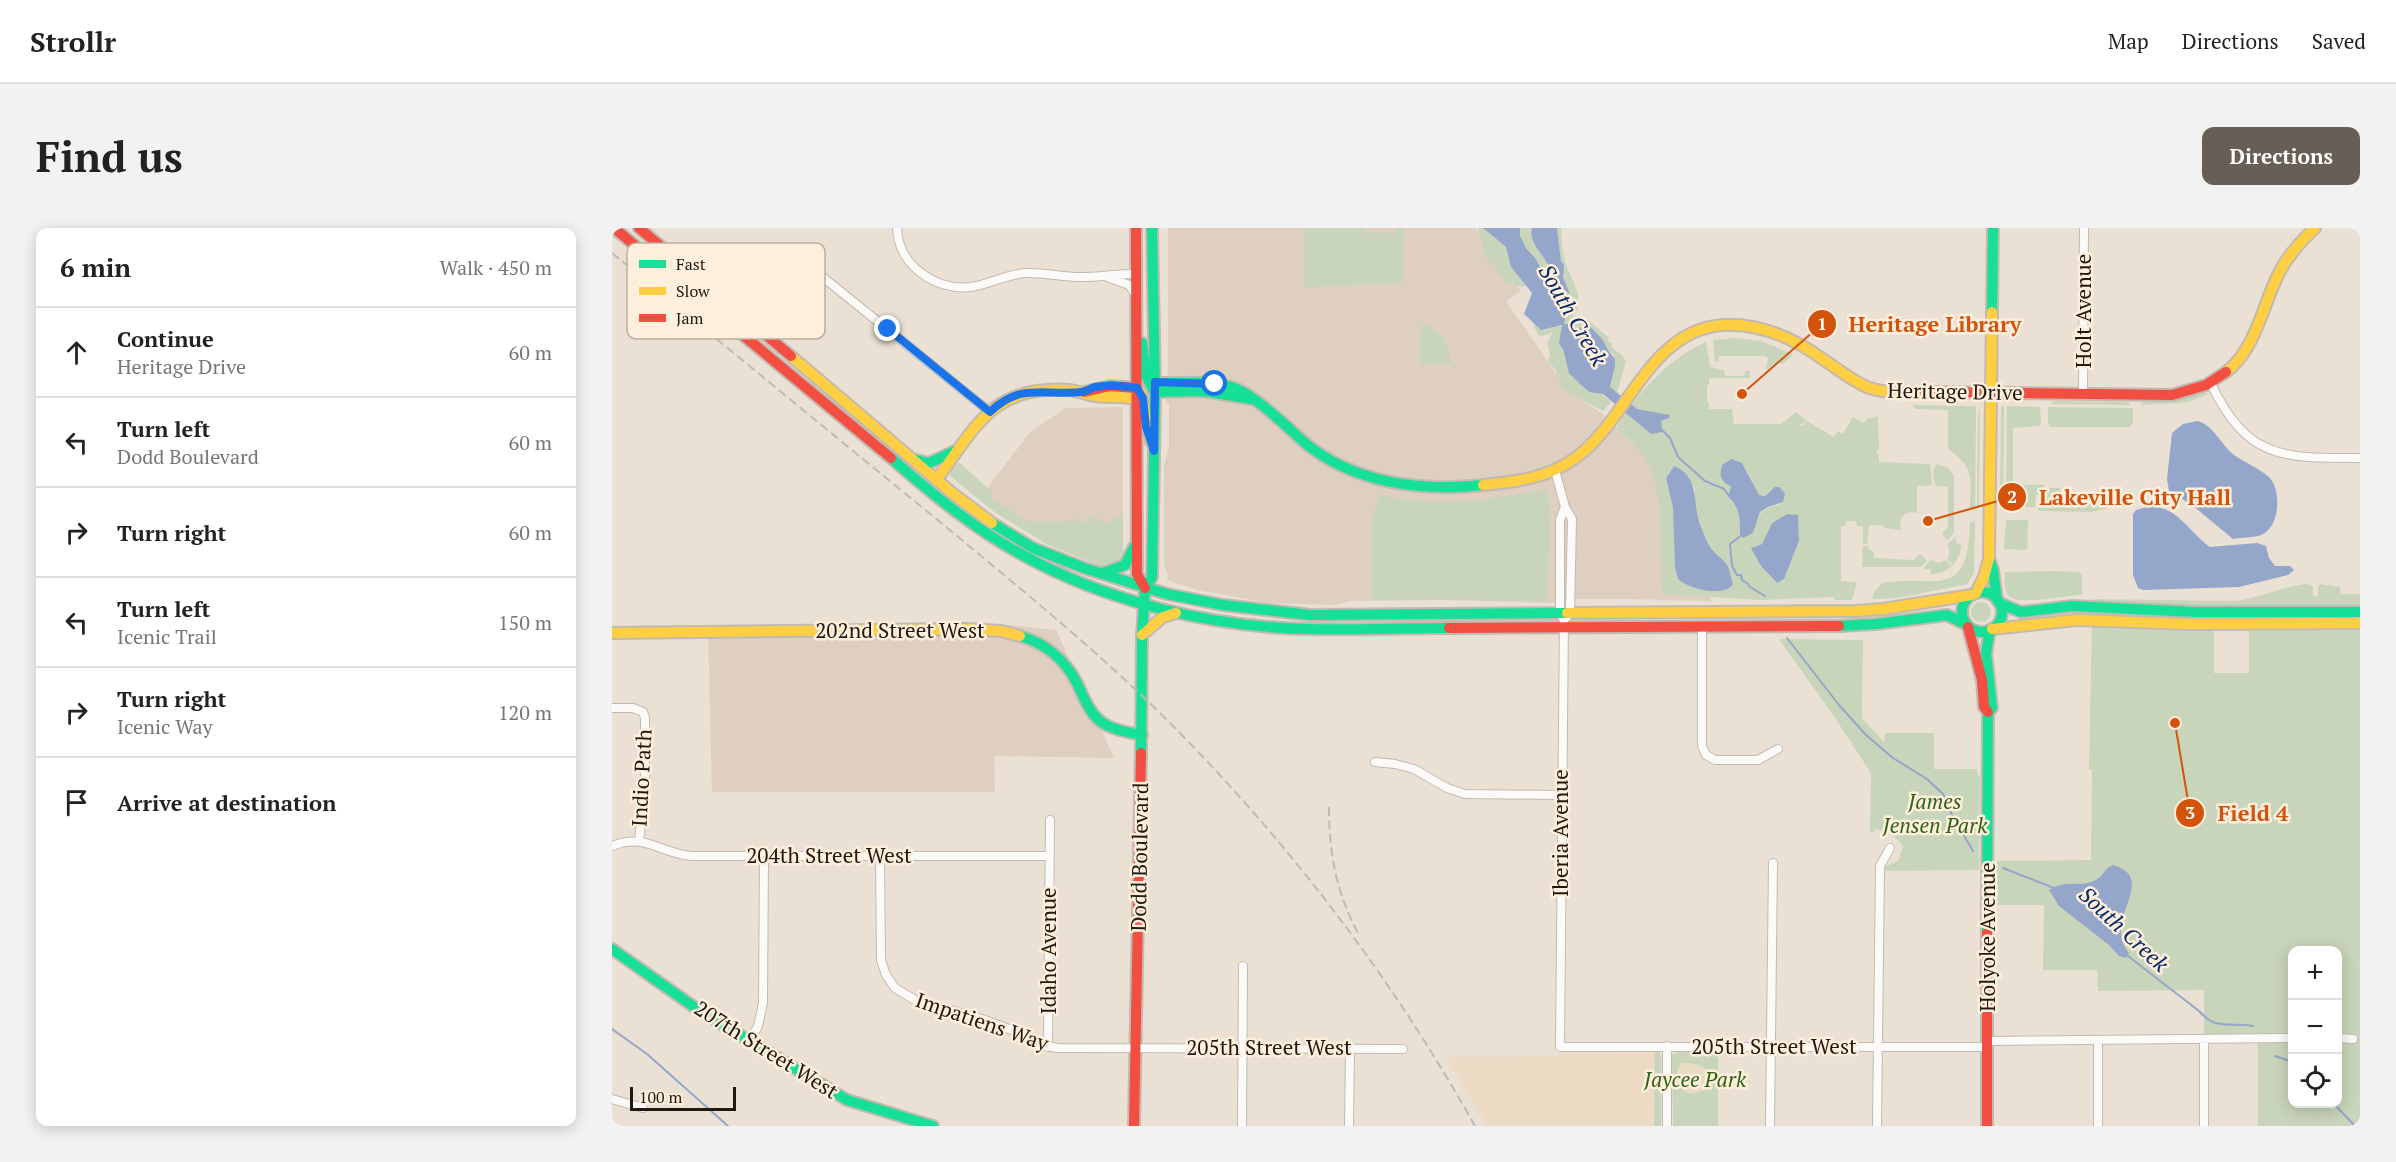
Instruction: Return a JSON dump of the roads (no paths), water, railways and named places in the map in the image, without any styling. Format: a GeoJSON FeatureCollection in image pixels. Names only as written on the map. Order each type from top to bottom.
{"type":"FeatureCollection","features":[{"type":"Feature","properties":{"kind":"main road"},"geometry":{"type":"LineString","coordinates":[[614,228],[632,243]]}},
{"type":"Feature","properties":{"kind":"main road"},"geometry":{"type":"LineString","coordinates":[[639,228],[657,243]]}},
{"type":"Feature","properties":{"kind":"main road","name":"Dodd Boulevard"},"geometry":{"type":"LineString","coordinates":[[1136,228],[1137,574],[1145,588]]}},
{"type":"Feature","properties":{"kind":"main road","name":"Dodd Boulevard"},"geometry":{"type":"LineString","coordinates":[[1134,1126],[1142,635],[1145,588],[1152,577],[1155,387],[1152,228]]}},
{"type":"Feature","properties":{"kind":"main road"},"geometry":{"type":"LineString","coordinates":[[1967,625],[1962,616],[1962,608],[1965,600],[1974,594],[1984,577],[1989,559],[1993,228]]}},
{"type":"Feature","properties":{"kind":"main road","name":"Heritage Drive"},"geometry":{"type":"LineString","coordinates":[[1155,387],[1203,391],[1233,398],[1251,399],[1273,413],[1309,445],[1337,463],[1367,477],[1424,489],[1461,488],[1524,480],[1555,470],[1588,448],[1614,417],[1652,364],[1679,341],[1706,330],[1736,325],[1752,326],[1781,334],[1816,354],[1847,378],[1871,389],[1892,392],[2172,395],[2211,384],[2233,367],[2245,351],[2283,263],[2293,249],[2315,228]]}},
{"type":"Feature","properties":{"kind":"main road"},"geometry":{"type":"LineString","coordinates":[[1135,274],[1146,280],[1154,302]]}},
{"type":"Feature","properties":{"kind":"main road"},"geometry":{"type":"LineString","coordinates":[[1136,320],[1142,339],[1147,380],[1150,388],[1155,387]]}},
{"type":"Feature","properties":{"kind":"main road"},"geometry":{"type":"LineString","coordinates":[[746,339],[977,527],[1026,558],[1062,575],[1144,604],[1248,625],[1306,629],[1855,611],[1988,593],[2013,610],[2021,612],[2072,606],[2205,612],[2360,612]]}},
{"type":"Feature","properties":{"kind":"main road"},"geometry":{"type":"LineString","coordinates":[[770,339],[937,479],[975,509],[1034,548],[1145,588],[1209,604],[1278,613],[1564,619],[1702,627],[1864,626],[1947,615],[1980,632],[2077,620],[2189,624],[2360,623]]}},
{"type":"Feature","properties":{"kind":"main road"},"geometry":{"type":"LineString","coordinates":[[901,466],[927,482],[937,479],[955,452],[990,412],[1009,397],[1021,393],[1084,392],[1094,387],[1126,386],[1143,398],[1146,427],[1154,451]]}},
{"type":"Feature","properties":{"kind":"main road"},"geometry":{"type":"LineString","coordinates":[[913,459],[928,463],[955,452]]}},
{"type":"Feature","properties":{"kind":"main road"},"geometry":{"type":"LineString","coordinates":[[1099,573],[1112,572],[1125,565],[1132,554],[1137,536]]}},
{"type":"Feature","properties":{"kind":"main road"},"geometry":{"type":"LineString","coordinates":[[1989,559],[2001,617],[1991,630]]}},
{"type":"Feature","properties":{"kind":"main road"},"geometry":{"type":"LineString","coordinates":[[1142,635],[1163,617],[1181,613]]}},
{"type":"Feature","properties":{"kind":"main road","name":"Holyoke Avenue"},"geometry":{"type":"LineString","coordinates":[[1967,625],[1982,681],[1984,707],[1988,712],[1987,1126]]}},
{"type":"Feature","properties":{"kind":"main road","name":"202nd Street West"},"geometry":{"type":"LineString","coordinates":[[612,633],[967,629],[1011,633],[1045,646],[1064,662],[1098,722],[1120,733],[1142,735]]}},
{"type":"Feature","properties":{"kind":"main road","name":"Holyoke Avenue"},"geometry":{"type":"LineString","coordinates":[[1988,712],[1992,708],[1986,650],[1991,630]]}},
{"type":"Feature","properties":{"kind":"main road","name":"207th Street West"},"geometry":{"type":"LineString","coordinates":[[612,949],[697,1009],[847,1100],[933,1126]]}},
{"type":"Feature","properties":{"kind":"street"},"geometry":{"type":"LineString","coordinates":[[897,228],[899,245],[907,260],[927,276],[949,286],[970,287],[1015,274],[1028,273],[1106,277],[1135,274]]}},
{"type":"Feature","properties":{"kind":"street","name":"Holt Avenue"},"geometry":{"type":"LineString","coordinates":[[2084,228],[2084,395]]}},
{"type":"Feature","properties":{"kind":"street"},"geometry":{"type":"LineString","coordinates":[[1106,277],[1129,285],[1136,294]]}},
{"type":"Feature","properties":{"kind":"street"},"geometry":{"type":"LineString","coordinates":[[825,279],[990,412]]}},
{"type":"Feature","properties":{"kind":"street"},"geometry":{"type":"LineString","coordinates":[[2211,384],[2232,421],[2246,436],[2262,447],[2294,456],[2360,458]]}},
{"type":"Feature","properties":{"kind":"street","name":"Iberia Avenue"},"geometry":{"type":"LineString","coordinates":[[1555,470],[1565,507],[1560,520],[1564,619],[1560,1047]]}},
{"type":"Feature","properties":{"kind":"street"},"geometry":{"type":"LineString","coordinates":[[1702,627],[1702,746],[1706,755],[1715,760],[1758,760],[1778,749]]}},
{"type":"Feature","properties":{"kind":"street","name":"Indio Path"},"geometry":{"type":"LineString","coordinates":[[612,708],[633,708],[643,712],[645,718],[645,786],[639,840]]}},
{"type":"Feature","properties":{"kind":"street"},"geometry":{"type":"LineString","coordinates":[[1375,762],[1414,769],[1447,788],[1465,794],[1561,795]]}},
{"type":"Feature","properties":{"kind":"street","name":"Idaho Avenue"},"geometry":{"type":"LineString","coordinates":[[1048,1047],[1050,820]]}},
{"type":"Feature","properties":{"kind":"street"},"geometry":{"type":"LineString","coordinates":[[612,846],[621,842],[639,840]]}},
{"type":"Feature","properties":{"kind":"street","name":"204th Street West"},"geometry":{"type":"LineString","coordinates":[[639,840],[684,856],[1050,856]]}},
{"type":"Feature","properties":{"kind":"street"},"geometry":{"type":"LineString","coordinates":[[1877,1126],[1880,866],[1890,848]]}},
{"type":"Feature","properties":{"kind":"street"},"geometry":{"type":"LineString","coordinates":[[750,1041],[761,1018],[763,1003],[764,856]]}},
{"type":"Feature","properties":{"kind":"street","name":"Impatiens Way"},"geometry":{"type":"LineString","coordinates":[[880,856],[882,968],[890,982],[901,993],[915,1000],[996,1024],[1048,1047],[1135,1048]]}},
{"type":"Feature","properties":{"kind":"street"},"geometry":{"type":"LineString","coordinates":[[1770,1126],[1773,863]]}},
{"type":"Feature","properties":{"kind":"street"},"geometry":{"type":"LineString","coordinates":[[1242,1126],[1244,966]]}},
{"type":"Feature","properties":{"kind":"street","name":"205th Street West"},"geometry":{"type":"LineString","coordinates":[[1560,1047],[1878,1047],[2288,1038]]}},
{"type":"Feature","properties":{"kind":"street"},"geometry":{"type":"LineString","coordinates":[[2342,1038],[2353,1039]]}},
{"type":"Feature","properties":{"kind":"street"},"geometry":{"type":"LineString","coordinates":[[2204,1040],[2204,1126]]}},
{"type":"Feature","properties":{"kind":"street"},"geometry":{"type":"LineString","coordinates":[[2097,1126],[2098,1041]]}},
{"type":"Feature","properties":{"kind":"street"},"geometry":{"type":"LineString","coordinates":[[1667,1046],[1667,1126]]}},
{"type":"Feature","properties":{"kind":"street","name":"205th Street West"},"geometry":{"type":"LineString","coordinates":[[1135,1048],[1403,1049]]}},
{"type":"Feature","properties":{"kind":"street"},"geometry":{"type":"LineString","coordinates":[[1349,1126],[1350,1048]]}},
{"type":"Feature","properties":{"kind":"street"},"geometry":{"type":"LineString","coordinates":[[612,1099],[643,1108]]}},
{"type":"Feature","properties":{"kind":"water"},"geometry":{"type":"Polygon","coordinates":[[[1483,228],[1520,228],[1520,236],[1526,248],[1536,259],[1552,292],[1571,304],[1572,313],[1565,319],[1564,324],[1568,324],[1571,330],[1589,325],[1603,340],[1615,359],[1610,387],[1637,409],[1670,415],[1669,418],[1661,421],[1662,432],[1651,434],[1603,394],[1589,392],[1569,373],[1559,343],[1562,325],[1541,330],[1524,314],[1532,293],[1511,267],[1506,247],[1483,228]]]}},
{"type":"Feature","properties":{"kind":"water"},"geometry":{"type":"Polygon","coordinates":[[[1532,228],[1557,228],[1561,261],[1564,265],[1563,277],[1570,294],[1559,284],[1536,246],[1531,233],[1532,228]]]}},
{"type":"Feature","properties":{"kind":"water"},"geometry":{"type":"Polygon","coordinates":[[[2197,421],[2208,426],[2229,451],[2265,474],[2273,483],[2277,499],[2275,517],[2272,525],[2261,535],[2233,539],[2192,505],[2169,491],[2167,479],[2172,433],[2183,424],[2197,421]]]}},
{"type":"Feature","properties":{"kind":"water"},"geometry":{"type":"Polygon","coordinates":[[[1731,459],[1742,463],[1759,495],[1765,496],[1775,487],[1779,487],[1785,493],[1783,502],[1760,512],[1753,533],[1743,538],[1740,534],[1737,509],[1728,497],[1731,486],[1723,481],[1721,476],[1722,465],[1731,459]]]}},
{"type":"Feature","properties":{"kind":"water"},"geometry":{"type":"Polygon","coordinates":[[[1674,466],[1689,477],[1698,519],[1704,535],[1711,548],[1729,569],[1733,584],[1722,591],[1698,589],[1678,579],[1675,567],[1673,508],[1666,478],[1674,466]]]}},
{"type":"Feature","properties":{"kind":"water"},"geometry":{"type":"Polygon","coordinates":[[[2150,506],[2160,507],[2176,515],[2210,547],[2257,543],[2266,546],[2269,558],[2275,566],[2290,566],[2294,570],[2288,575],[2239,587],[2143,590],[2138,588],[2133,575],[2133,514],[2136,510],[2150,506]]]}},
{"type":"Feature","properties":{"kind":"water"},"geometry":{"type":"Polygon","coordinates":[[[1787,514],[1798,515],[1799,541],[1784,579],[1777,583],[1761,566],[1751,548],[1762,544],[1772,523],[1787,514]]]}},
{"type":"Feature","properties":{"kind":"water"},"geometry":{"type":"Polygon","coordinates":[[[2113,865],[2126,871],[2131,880],[2131,890],[2121,927],[2122,940],[2129,953],[2126,958],[2119,956],[2109,945],[2059,906],[2049,890],[2061,885],[2090,882],[2099,878],[2113,865]]]}},
{"type":"Feature","properties":{"kind":"waterway","name":"South Creek"},"geometry":{"type":"LineString","coordinates":[[1660,428],[1670,438],[1678,457],[1705,481],[1724,489],[1729,496]]}},
{"type":"Feature","properties":{"kind":"waterway","name":"South Creek"},"geometry":{"type":"LineString","coordinates":[[1742,535],[1730,544],[1732,566],[1737,575],[1741,575],[1742,580],[1765,596]]}},
{"type":"Feature","properties":{"kind":"waterway","name":"South Creek"},"geometry":{"type":"LineString","coordinates":[[1787,638],[1839,705],[1866,735],[1893,758],[1927,779],[1943,794],[1973,851]]}},
{"type":"Feature","properties":{"kind":"waterway","name":"South Creek"},"geometry":{"type":"LineString","coordinates":[[2003,868],[2054,888]]}},
{"type":"Feature","properties":{"kind":"waterway","name":"South Creek"},"geometry":{"type":"LineString","coordinates":[[2128,956],[2211,1021],[2253,1026]]}},
{"type":"Feature","properties":{"kind":"waterway"},"geometry":{"type":"LineString","coordinates":[[612,1029],[647,1054],[728,1126]]}},
{"type":"Feature","properties":{"kind":"waterway","name":"South Creek"},"geometry":{"type":"LineString","coordinates":[[2275,1056],[2288,1060]]}},
{"type":"Feature","properties":{"kind":"waterway","name":"South Creek"},"geometry":{"type":"LineString","coordinates":[[2338,1108],[2355,1126]]}},
{"type":"Feature","properties":{"kind":"railway"},"geometry":{"type":"LineString","coordinates":[[612,253],[627,265]]}},
{"type":"Feature","properties":{"kind":"railway"},"geometry":{"type":"LineString","coordinates":[[717,339],[1027,594],[1119,674],[1177,730],[1261,821],[1339,918],[1411,1020],[1475,1126]]}},
{"type":"Feature","properties":{"kind":"railway"},"geometry":{"type":"LineString","coordinates":[[1329,807],[1330,840],[1335,872],[1350,918],[1358,933]]}},
{"type":"Feature","properties":{"kind":"place","name":"Heritage Library"},"geometry":{"type":"Point","coordinates":[1742,394]}},
{"type":"Feature","properties":{"kind":"place","name":"Lakeville City Hall"},"geometry":{"type":"Point","coordinates":[1928,521]}},
{"type":"Feature","properties":{"kind":"place","name":"Field 4"},"geometry":{"type":"Point","coordinates":[2175,723]}},
{"type":"Feature","properties":{"kind":"park label","name":"James Jensen Park"},"geometry":{"type":"Point","coordinates":[1935,814]}},
{"type":"Feature","properties":{"kind":"park label","name":"Jaycee Park"},"geometry":{"type":"Point","coordinates":[1695,1080]}}]}
